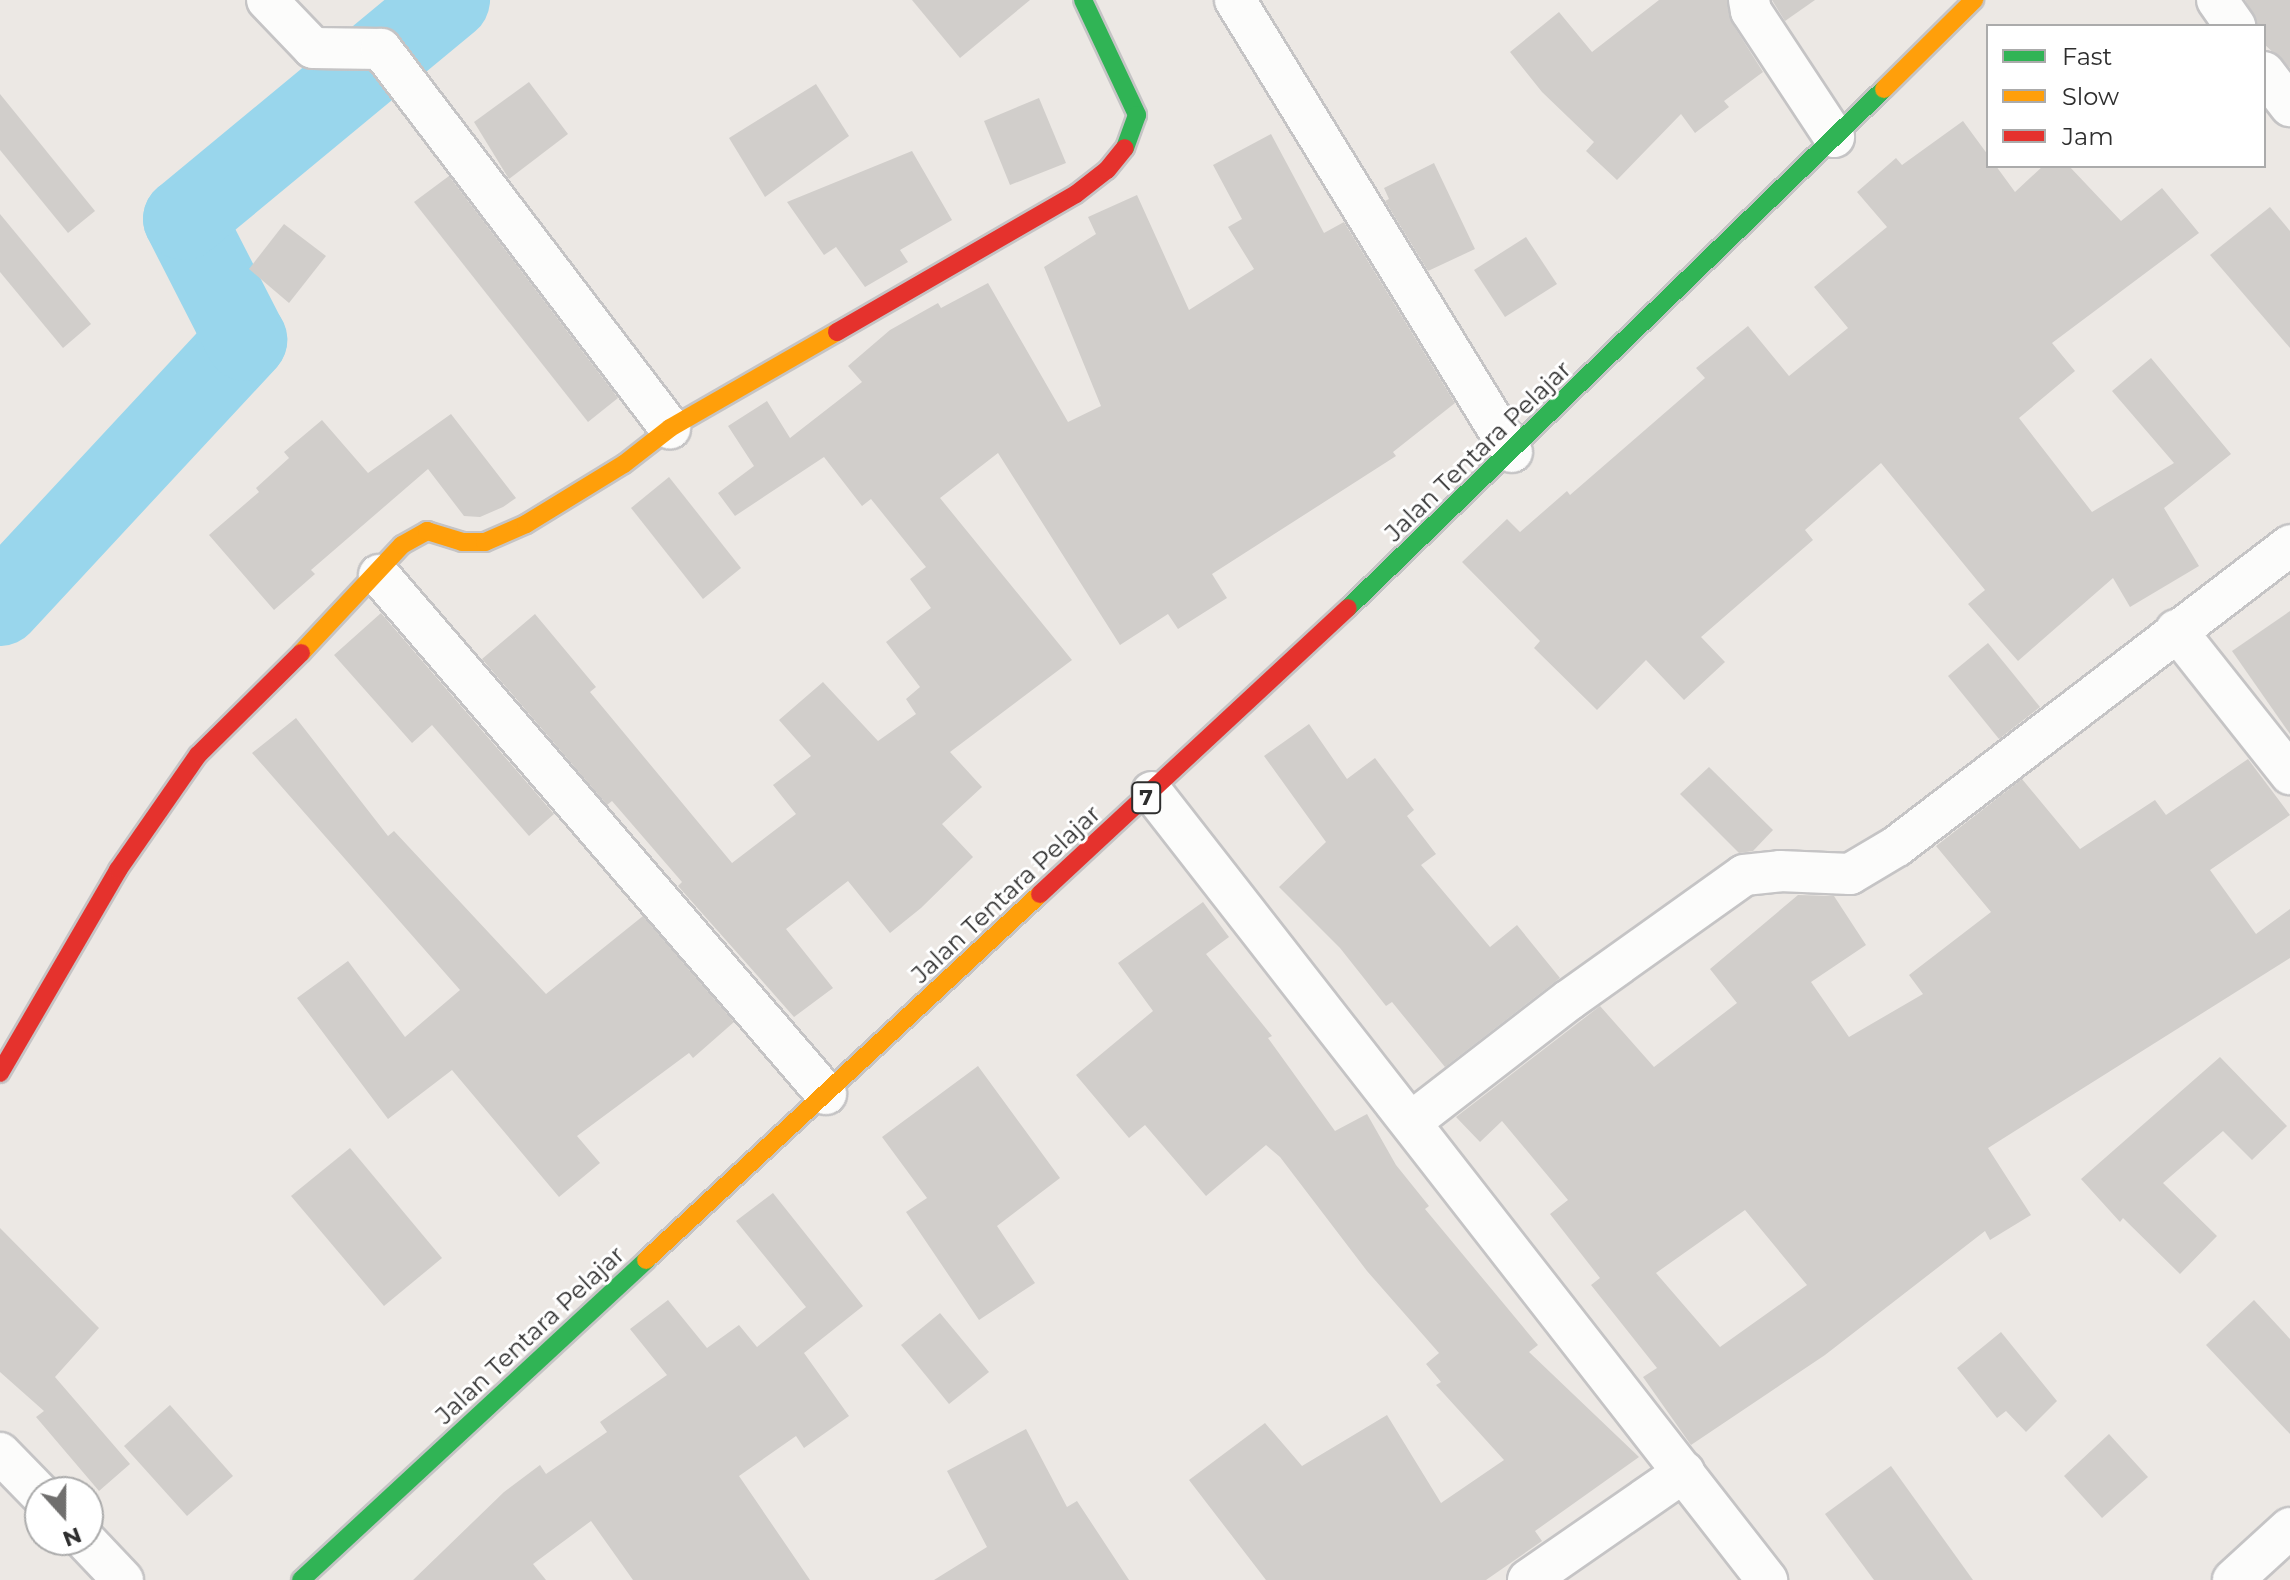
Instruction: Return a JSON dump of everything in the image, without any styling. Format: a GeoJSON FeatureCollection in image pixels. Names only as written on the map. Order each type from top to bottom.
{"type":"FeatureCollection","features":[{"type":"Feature","properties":{"kind":"main road"},"geometry":{"type":"LineString","coordinates":[[0,1073],[118,870],[198,755],[379,575],[402,545],[427,531],[462,542],[485,542],[526,524],[624,464],[670,428],[1076,194],[1107,170],[1129,142],[1137,115],[1083,0]]}},
{"type":"Feature","properties":{"kind":"main road","name":"Jalan Tentara Pelajar"},"geometry":{"type":"LineString","coordinates":[[301,1580],[1152,792],[1512,452],[1974,0]]}},
{"type":"Feature","properties":{"kind":"street"},"geometry":{"type":"LineString","coordinates":[[267,0],[313,48],[385,53],[670,428]]}},
{"type":"Feature","properties":{"kind":"street"},"geometry":{"type":"LineString","coordinates":[[1235,0],[1512,452]]}},
{"type":"Feature","properties":{"kind":"street"},"geometry":{"type":"LineString","coordinates":[[1749,0],[1751,11],[1834,137]]}},
{"type":"Feature","properties":{"kind":"street"},"geometry":{"type":"LineString","coordinates":[[2217,0],[2234,24]]}},
{"type":"Feature","properties":{"kind":"street"},"geometry":{"type":"LineString","coordinates":[[2266,75],[2290,106]]}},
{"type":"Feature","properties":{"kind":"street"},"geometry":{"type":"LineString","coordinates":[[1411,1122],[1569,1000],[1744,875],[1780,871],[1850,874],[1897,846],[2290,545]]}},
{"type":"Feature","properties":{"kind":"street"},"geometry":{"type":"LineString","coordinates":[[379,575],[826,1094]]}},
{"type":"Feature","properties":{"kind":"street"},"geometry":{"type":"LineString","coordinates":[[2176,630],[2290,774]]}},
{"type":"Feature","properties":{"kind":"street"},"geometry":{"type":"LineString","coordinates":[[1152,792],[1767,1580]]}},
{"type":"Feature","properties":{"kind":"street"},"geometry":{"type":"LineString","coordinates":[[0,1453],[24,1478]]}},
{"type":"Feature","properties":{"kind":"street"},"geometry":{"type":"LineString","coordinates":[[1528,1580],[1684,1472]]}},
{"type":"Feature","properties":{"kind":"street"},"geometry":{"type":"LineString","coordinates":[[2233,1580],[2290,1528]]}},
{"type":"Feature","properties":{"kind":"street"},"geometry":{"type":"LineString","coordinates":[[100,1556],[123,1580]]}},
{"type":"Feature","properties":{"kind":"building"},"geometry":{"type":"Polygon","coordinates":[[[912,0],[1030,0],[960,58],[912,0]]]}},
{"type":"Feature","properties":{"kind":"building"},"geometry":{"type":"Polygon","coordinates":[[[1659,0],[1727,0],[1732,23],[1763,72],[1724,101],[1729,107],[1695,133],[1681,114],[1617,180],[1586,151],[1594,142],[1542,92],[1510,52],[1559,12],[1592,52],[1659,0]]]}},
{"type":"Feature","properties":{"kind":"building"},"geometry":{"type":"Polygon","coordinates":[[[1772,0],[1815,0],[1785,21],[1772,0]]]}},
{"type":"Feature","properties":{"kind":"building"},"geometry":{"type":"Polygon","coordinates":[[[2245,0],[2290,0],[2290,68],[2266,46],[2266,24],[2257,24],[2245,0]]]}},
{"type":"Feature","properties":{"kind":"building"},"geometry":{"type":"Polygon","coordinates":[[[529,82],[568,134],[509,179],[474,122],[529,82]]]}},
{"type":"Feature","properties":{"kind":"building"},"geometry":{"type":"Polygon","coordinates":[[[816,84],[849,136],[765,197],[729,138],[816,84]]]}},
{"type":"Feature","properties":{"kind":"building"},"geometry":{"type":"Polygon","coordinates":[[[0,94],[95,211],[68,233],[0,150],[0,94]]]}},
{"type":"Feature","properties":{"kind":"building"},"geometry":{"type":"Polygon","coordinates":[[[1039,98],[1066,163],[1010,185],[984,121],[1039,98]]]}},
{"type":"Feature","properties":{"kind":"building"},"geometry":{"type":"Polygon","coordinates":[[[1963,121],[1986,152],[1986,168],[1997,168],[2015,192],[2041,168],[2071,168],[2121,221],[2162,188],[2199,233],[2052,343],[2075,371],[2019,418],[2092,512],[2174,463],[2112,391],[2151,358],[2231,454],[2164,508],[2199,566],[2130,607],[2113,578],[2018,661],[1968,604],[1985,590],[1881,463],[1805,530],[1813,540],[1701,637],[1725,662],[1684,700],[1646,660],[1597,710],[1534,648],[1540,641],[1462,562],[1507,519],[1520,532],[1567,491],[1570,495],[1705,378],[1696,368],[1748,326],[1789,376],[1848,328],[1814,287],[1887,227],[1857,192],[1896,158],[1902,165],[1963,121]]]}},
{"type":"Feature","properties":{"kind":"building"},"geometry":{"type":"Polygon","coordinates":[[[1271,134],[1324,233],[1344,222],[1455,403],[1393,452],[1396,456],[1212,574],[1227,598],[1178,629],[1168,614],[1120,645],[998,453],[940,498],[1072,660],[950,752],[982,787],[942,824],[973,857],[921,908],[890,933],[848,881],[786,929],[833,988],[794,1017],[678,886],[682,882],[612,801],[607,805],[482,659],[535,614],[596,687],[590,692],[732,863],[796,814],[773,785],[811,756],[779,720],[823,682],[878,741],[916,714],[906,699],[920,687],[886,642],[931,608],[910,579],[926,567],[871,499],[862,506],[824,457],[735,516],[718,493],[754,466],[728,426],[767,401],[790,438],[862,382],[848,366],[890,330],[938,303],[941,308],[988,283],[1068,422],[1101,406],[1044,267],[1096,234],[1088,217],[1137,195],[1189,310],[1254,269],[1228,227],[1242,219],[1213,165],[1271,134]]]}},
{"type":"Feature","properties":{"kind":"building"},"geometry":{"type":"Polygon","coordinates":[[[912,151],[952,220],[900,250],[908,262],[865,287],[836,247],[824,255],[787,202],[912,151]]]}},
{"type":"Feature","properties":{"kind":"building"},"geometry":{"type":"Polygon","coordinates":[[[1434,163],[1475,249],[1428,271],[1385,201],[1389,199],[1384,188],[1434,163]]]}},
{"type":"Feature","properties":{"kind":"building"},"geometry":{"type":"Polygon","coordinates":[[[449,176],[618,398],[588,422],[414,202],[449,176]]]}},
{"type":"Feature","properties":{"kind":"building"},"geometry":{"type":"Polygon","coordinates":[[[2270,207],[2290,231],[2290,348],[2210,255],[2270,207]]]}},
{"type":"Feature","properties":{"kind":"building"},"geometry":{"type":"Polygon","coordinates":[[[0,214],[91,324],[63,348],[0,272],[0,214]]]}},
{"type":"Feature","properties":{"kind":"building"},"geometry":{"type":"Polygon","coordinates":[[[284,224],[326,256],[289,303],[249,269],[284,224]]]}},
{"type":"Feature","properties":{"kind":"building"},"geometry":{"type":"Polygon","coordinates":[[[1526,237],[1557,284],[1505,317],[1474,270],[1526,237]]]}},
{"type":"Feature","properties":{"kind":"building"},"geometry":{"type":"Polygon","coordinates":[[[451,414],[516,498],[503,507],[480,517],[464,516],[428,469],[311,570],[315,574],[274,610],[209,535],[259,492],[256,488],[289,458],[284,452],[322,420],[368,473],[451,414]]]}},
{"type":"Feature","properties":{"kind":"building"},"geometry":{"type":"Polygon","coordinates":[[[669,477],[741,568],[703,599],[631,508],[669,477]]]}},
{"type":"Feature","properties":{"kind":"building"},"geometry":{"type":"Polygon","coordinates":[[[2290,611],[2290,734],[2232,651],[2290,611]]]}},
{"type":"Feature","properties":{"kind":"building"},"geometry":{"type":"Polygon","coordinates":[[[381,613],[554,814],[529,836],[432,725],[412,743],[334,655],[381,613]]]}},
{"type":"Feature","properties":{"kind":"building"},"geometry":{"type":"Polygon","coordinates":[[[1988,643],[2040,707],[1999,739],[1948,676],[1988,643]]]}},
{"type":"Feature","properties":{"kind":"building"},"geometry":{"type":"Polygon","coordinates":[[[296,718],[388,836],[394,831],[546,994],[643,916],[734,1022],[693,1058],[689,1053],[577,1136],[600,1163],[559,1197],[452,1070],[388,1119],[297,998],[348,961],[405,1037],[460,990],[252,753],[296,718]]]}},
{"type":"Feature","properties":{"kind":"building"},"geometry":{"type":"Polygon","coordinates":[[[1309,724],[1347,779],[1375,758],[1414,810],[1407,816],[1436,854],[1421,865],[1490,947],[1517,925],[1560,978],[1445,1067],[1392,1002],[1386,1006],[1340,948],[1279,887],[1326,842],[1264,756],[1309,724]]]}},
{"type":"Feature","properties":{"kind":"building"},"geometry":{"type":"Polygon","coordinates":[[[2248,759],[2290,815],[2210,870],[2256,934],[2290,909],[2290,958],[1988,1148],[2031,1215],[1990,1240],[1985,1231],[1825,1355],[1691,1445],[1643,1377],[1657,1368],[1591,1285],[1600,1278],[1550,1214],[1568,1200],[1502,1121],[1480,1142],[1456,1117],[1600,1006],[1654,1067],[1737,1003],[1710,969],[1798,895],[1834,896],[1866,945],[1811,982],[1849,1037],[1923,994],[1909,975],[1991,912],[1936,846],[2022,779],[2080,849],[2155,800],[2166,815],[2248,759]],[[1745,1210],[1656,1273],[1720,1347],[1807,1285],[1745,1210]]]}},
{"type":"Feature","properties":{"kind":"building"},"geometry":{"type":"Polygon","coordinates":[[[1709,767],[1773,830],[1753,851],[1739,853],[1680,794],[1709,767]]]}},
{"type":"Feature","properties":{"kind":"building"},"geometry":{"type":"Polygon","coordinates":[[[1203,902],[1229,937],[1206,954],[1272,1036],[1268,1038],[1335,1131],[1367,1114],[1396,1165],[1429,1206],[1425,1209],[1538,1345],[1529,1352],[1639,1457],[1535,1531],[1542,1541],[1486,1580],[1266,1580],[1189,1480],[1265,1423],[1302,1466],[1387,1415],[1441,1503],[1504,1460],[1436,1385],[1441,1382],[1426,1364],[1439,1353],[1367,1271],[1280,1157],[1266,1145],[1206,1196],[1145,1125],[1129,1138],[1076,1075],[1153,1011],[1118,963],[1203,902]]]}},
{"type":"Feature","properties":{"kind":"building"},"geometry":{"type":"Polygon","coordinates":[[[2220,1057],[2287,1126],[2252,1160],[2223,1131],[2163,1183],[2217,1236],[2180,1274],[2123,1218],[2120,1222],[2081,1179],[2220,1057]]]}},
{"type":"Feature","properties":{"kind":"building"},"geometry":{"type":"Polygon","coordinates":[[[978,1066],[1060,1178],[997,1226],[1035,1283],[979,1320],[906,1212],[927,1198],[882,1137],[978,1066]]]}},
{"type":"Feature","properties":{"kind":"building"},"geometry":{"type":"Polygon","coordinates":[[[350,1148],[442,1258],[384,1306],[291,1196],[350,1148]]]}},
{"type":"Feature","properties":{"kind":"building"},"geometry":{"type":"Polygon","coordinates":[[[773,1193],[863,1306],[804,1353],[849,1416],[804,1448],[796,1436],[739,1476],[810,1580],[633,1580],[591,1521],[533,1564],[546,1580],[413,1580],[504,1492],[540,1465],[546,1474],[607,1432],[600,1422],[667,1375],[630,1329],[668,1300],[707,1348],[739,1325],[757,1347],[806,1307],[736,1221],[773,1193]]]}},
{"type":"Feature","properties":{"kind":"building"},"geometry":{"type":"Polygon","coordinates":[[[0,1228],[99,1328],[55,1377],[130,1464],[104,1487],[104,1476],[86,1476],[36,1417],[44,1411],[0,1372],[0,1228]]]}},
{"type":"Feature","properties":{"kind":"building"},"geometry":{"type":"Polygon","coordinates":[[[2254,1300],[2290,1339],[2290,1434],[2206,1345],[2254,1300]]]}},
{"type":"Feature","properties":{"kind":"building"},"geometry":{"type":"Polygon","coordinates":[[[940,1313],[989,1372],[949,1404],[901,1345],[940,1313]]]}},
{"type":"Feature","properties":{"kind":"building"},"geometry":{"type":"Polygon","coordinates":[[[2001,1332],[2057,1401],[2026,1432],[2006,1411],[1997,1418],[1957,1368],[2001,1332]]]}},
{"type":"Feature","properties":{"kind":"building"},"geometry":{"type":"Polygon","coordinates":[[[170,1405],[233,1476],[187,1516],[124,1446],[170,1405]]]}},
{"type":"Feature","properties":{"kind":"building"},"geometry":{"type":"Polygon","coordinates":[[[1026,1429],[1067,1507],[1077,1501],[1129,1580],[934,1580],[987,1547],[947,1471],[1026,1429]]]}},
{"type":"Feature","properties":{"kind":"building"},"geometry":{"type":"Polygon","coordinates":[[[2109,1434],[2148,1477],[2102,1518],[2064,1476],[2109,1434]]]}},
{"type":"Feature","properties":{"kind":"building"},"geometry":{"type":"Polygon","coordinates":[[[1891,1466],[1973,1580],[1874,1580],[1825,1514],[1891,1466]]]}},
{"type":"Feature","properties":{"kind":"waterway"},"geometry":{"type":"LineString","coordinates":[[0,605],[246,340],[184,219],[449,0]]}},
{"type":"Feature","properties":{"kind":"traffic: fast"},"geometry":{"type":"LineString","coordinates":[[1083,0],[1137,115],[1125,148]]}},
{"type":"Feature","properties":{"kind":"traffic: fast"},"geometry":{"type":"LineString","coordinates":[[1348,608],[1884,89]]}},
{"type":"Feature","properties":{"kind":"traffic: fast"},"geometry":{"type":"LineString","coordinates":[[301,1580],[646,1260]]}},
{"type":"Feature","properties":{"kind":"traffic: slow"},"geometry":{"type":"LineString","coordinates":[[1884,89],[1974,0]]}},
{"type":"Feature","properties":{"kind":"traffic: slow"},"geometry":{"type":"LineString","coordinates":[[301,653],[402,545],[427,531],[462,542],[485,542],[526,524],[624,464],[670,428],[837,332]]}},
{"type":"Feature","properties":{"kind":"traffic: slow"},"geometry":{"type":"LineString","coordinates":[[646,1260],[1040,894]]}},
{"type":"Feature","properties":{"kind":"traffic: jam"},"geometry":{"type":"LineString","coordinates":[[837,332],[1076,194],[1107,170],[1125,148]]}},
{"type":"Feature","properties":{"kind":"traffic: jam"},"geometry":{"type":"LineString","coordinates":[[1040,894],[1348,608]]}},
{"type":"Feature","properties":{"kind":"traffic: jam"},"geometry":{"type":"LineString","coordinates":[[0,1073],[118,870],[198,755],[301,653]]}}]}
